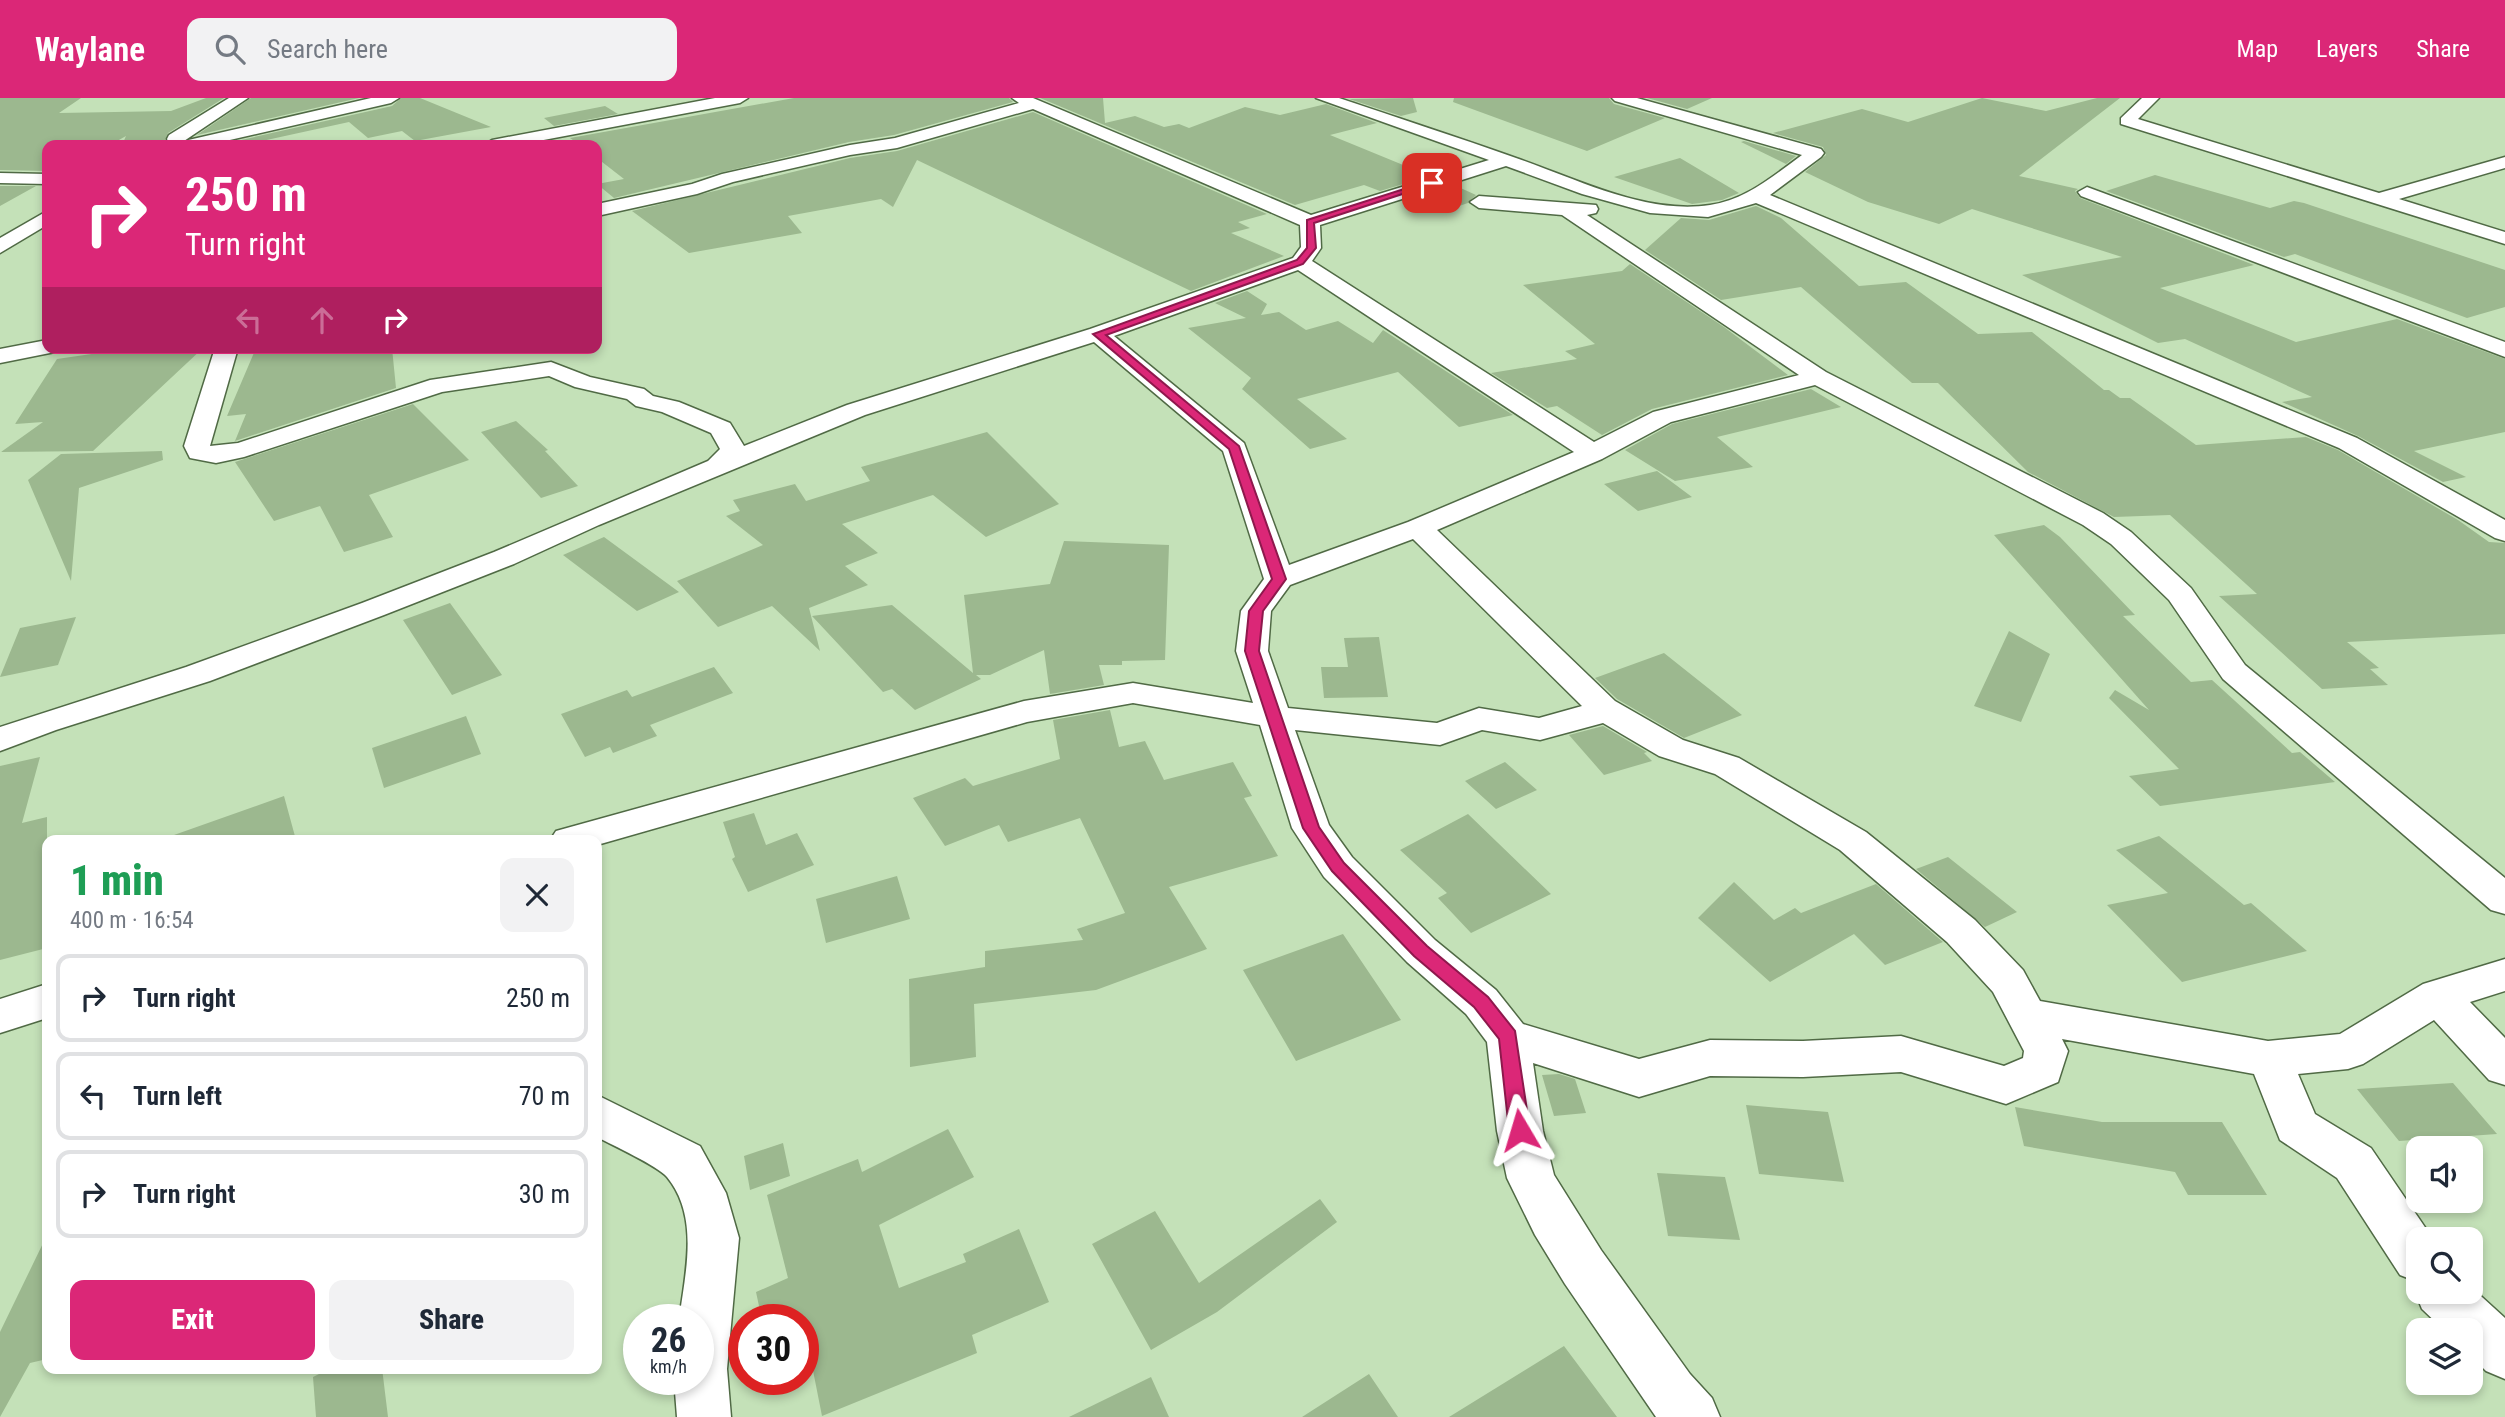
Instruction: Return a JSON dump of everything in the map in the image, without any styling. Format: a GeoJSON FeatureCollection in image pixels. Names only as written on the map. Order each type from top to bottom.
{"type":"FeatureCollection","features":[{"type":"Feature","properties":{"kind":"street"},"geometry":{"type":"LineString","coordinates":[[173,140],[240,98]]}},
{"type":"Feature","properties":{"kind":"street"},"geometry":{"type":"LineString","coordinates":[[209,140],[391,98]]}},
{"type":"Feature","properties":{"kind":"street"},"geometry":{"type":"LineString","coordinates":[[518,140],[740,98]]}},
{"type":"Feature","properties":{"kind":"street"},"geometry":{"type":"LineString","coordinates":[[1324,98],[1658,211]]}},
{"type":"Feature","properties":{"kind":"street"},"geometry":{"type":"LineString","coordinates":[[1479,202],[1567,211],[1626,207],[1658,211],[1733,207],[1755,196],[1815,153],[1620,98]]}},
{"type":"Feature","properties":{"kind":"street"},"geometry":{"type":"LineString","coordinates":[[2151,98],[2127,121],[2505,237]]}},
{"type":"Feature","properties":{"kind":"street"},"geometry":{"type":"LineString","coordinates":[[602,209],[697,189],[728,178],[850,150],[897,143],[1027,101],[1310,222],[1506,160]]}},
{"type":"Feature","properties":{"kind":"street"},"geometry":{"type":"LineString","coordinates":[[2379,199],[2505,162]]}},
{"type":"Feature","properties":{"kind":"street"},"geometry":{"type":"LineString","coordinates":[[0,178],[42,179]]}},
{"type":"Feature","properties":{"kind":"street"},"geometry":{"type":"LineString","coordinates":[[2087,192],[2505,350]]}},
{"type":"Feature","properties":{"kind":"street"},"geometry":{"type":"LineString","coordinates":[[1755,196],[2348,443],[2505,532]]}},
{"type":"Feature","properties":{"kind":"street"},"geometry":{"type":"LineString","coordinates":[[1567,211],[1818,377],[2093,519],[2121,538],[2180,594],[2234,672],[2505,900]]}},
{"type":"Feature","properties":{"kind":"street"},"geometry":{"type":"LineString","coordinates":[[3,244],[42,220]]}},
{"type":"Feature","properties":{"kind":"street"},"geometry":{"type":"LineString","coordinates":[[0,740],[44,722],[198,674],[373,609],[504,558],[856,410],[1098,334],[1300,262],[1311,248],[1310,222]]}},
{"type":"Feature","properties":{"kind":"street"},"geometry":{"type":"LineString","coordinates":[[3,244],[42,233]]}},
{"type":"Feature","properties":{"kind":"street"},"geometry":{"type":"LineString","coordinates":[[1300,262],[1593,453]]}},
{"type":"Feature","properties":{"kind":"street"},"geometry":{"type":"LineString","coordinates":[[1098,334],[1234,448],[1279,579]]}},
{"type":"Feature","properties":{"kind":"street"},"geometry":{"type":"LineString","coordinates":[[0,356],[42,348]]}},
{"type":"Feature","properties":{"kind":"street"},"geometry":{"type":"LineString","coordinates":[[226,354],[197,446],[198,452],[205,455],[244,449],[438,385],[551,369],[583,382],[635,394],[645,401],[670,407],[721,428],[733,450],[717,467]]}},
{"type":"Feature","properties":{"kind":"street"},"geometry":{"type":"LineString","coordinates":[[1693,1417],[1671,1393],[1583,1267],[1552,1219],[1531,1178],[1520,1130],[1508,1037],[1481,1002],[1421,951],[1338,867],[1311,828],[1252,651],[1256,611],[1279,579],[1419,528],[1593,453],[1662,417],[1818,377]]}},
{"type":"Feature","properties":{"kind":"street"},"geometry":{"type":"LineString","coordinates":[[1419,528],[1603,708],[1671,748],[1727,766],[1853,841],[1961,931],[2007,981],[2029,1016],[2046,1051],[2042,1069],[2006,1085],[1901,1054],[1803,1059],[1710,1058],[1639,1078],[1508,1037]]}},
{"type":"Feature","properties":{"kind":"street"},"geometry":{"type":"LineString","coordinates":[[587,835],[1024,712],[1133,693],[1274,717],[1440,734],[1479,719],[1540,729],[1569,720],[1585,719],[1603,708]]}},
{"type":"Feature","properties":{"kind":"street"},"geometry":{"type":"LineString","coordinates":[[2029,1016],[2268,1059],[2348,1051],[2438,996],[2505,975]]}},
{"type":"Feature","properties":{"kind":"street"},"geometry":{"type":"LineString","coordinates":[[2438,996],[2505,1067]]}},
{"type":"Feature","properties":{"kind":"street"},"geometry":{"type":"LineString","coordinates":[[0,1016],[42,1003]]}},
{"type":"Feature","properties":{"kind":"street"},"geometry":{"type":"LineString","coordinates":[[2268,1059],[2287,1097],[2296,1126],[2354,1163],[2406,1241]]}},
{"type":"Feature","properties":{"kind":"street"},"geometry":{"type":"LineString","coordinates":[[602,1117],[682,1161],[702,1193],[714,1238],[700,1368],[704,1417]]}},
{"type":"Feature","properties":{"kind":"street"},"geometry":{"type":"LineString","coordinates":[[2453,1304],[2505,1353]]}},
{"type":"Feature","properties":{"kind":"building"},"geometry":{"type":"Polygon","coordinates":[[[0,98],[81,98],[59,113],[171,111],[206,98],[224,98],[168,133],[165,140],[124,140],[126,136],[119,140],[42,140],[42,171],[0,170],[0,98]]]}},
{"type":"Feature","properties":{"kind":"building"},"geometry":{"type":"Polygon","coordinates":[[[251,98],[359,98],[197,135],[251,98]]]}},
{"type":"Feature","properties":{"kind":"building"},"geometry":{"type":"Polygon","coordinates":[[[401,98],[420,98],[491,127],[414,140],[402,131],[368,138],[349,122],[267,140],[241,140],[392,106],[401,98]]]}},
{"type":"Feature","properties":{"kind":"building"},"geometry":{"type":"Polygon","coordinates":[[[794,98],[1009,98],[1013,102],[894,135],[849,142],[614,198],[602,188],[602,183],[624,179],[602,162],[602,140],[570,138],[794,98]]]}},
{"type":"Feature","properties":{"kind":"building"},"geometry":{"type":"Polygon","coordinates":[[[1040,98],[1103,98],[1105,123],[1135,116],[1164,127],[1179,124],[1189,128],[1245,107],[1280,115],[1326,104],[1377,123],[1330,135],[1430,176],[1380,191],[1364,185],[1295,205],[1040,98]]]}},
{"type":"Feature","properties":{"kind":"building"},"geometry":{"type":"Polygon","coordinates":[[[1413,98],[1417,112],[1401,116],[1349,99],[1413,98]]]}},
{"type":"Feature","properties":{"kind":"building"},"geometry":{"type":"Polygon","coordinates":[[[1454,98],[1609,98],[1614,104],[1665,118],[1587,151],[1453,102],[1454,98]]]}},
{"type":"Feature","properties":{"kind":"building"},"geometry":{"type":"Polygon","coordinates":[[[1647,98],[1712,98],[1687,109],[1647,98]]]}},
{"type":"Feature","properties":{"kind":"building"},"geometry":{"type":"Polygon","coordinates":[[[1982,98],[2046,111],[2097,98],[2120,98],[2019,176],[2078,189],[2075,191],[2080,198],[2254,265],[2160,288],[2296,342],[2397,319],[2505,359],[2505,432],[2414,451],[2466,477],[2443,482],[2358,436],[2282,402],[2312,397],[2185,339],[2158,343],[2022,275],[2122,257],[1972,209],[1939,224],[1868,202],[1805,172],[1826,155],[1823,147],[1773,133],[1862,109],[1908,122],[1982,98]]]}},
{"type":"Feature","properties":{"kind":"building"},"geometry":{"type":"Polygon","coordinates":[[[605,106],[618,114],[554,126],[544,118],[605,106]]]}},
{"type":"Feature","properties":{"kind":"building"},"geometry":{"type":"Polygon","coordinates":[[[1033,112],[1267,214],[1238,222],[1250,228],[1231,233],[1284,256],[1191,291],[917,160],[893,207],[881,199],[788,216],[802,233],[689,253],[632,211],[850,158],[897,151],[1033,112]]]}},
{"type":"Feature","properties":{"kind":"building"},"geometry":{"type":"Polygon","coordinates":[[[1741,142],[1796,156],[1786,164],[1741,142]]]}},
{"type":"Feature","properties":{"kind":"building"},"geometry":{"type":"Polygon","coordinates":[[[1680,158],[1739,193],[1722,200],[1692,204],[1614,177],[1680,158]]]}},
{"type":"Feature","properties":{"kind":"building"},"geometry":{"type":"Polygon","coordinates":[[[2155,175],[2270,208],[2294,201],[2304,203],[2505,270],[2505,307],[2467,318],[2295,254],[2284,257],[2106,191],[2155,175]]]}},
{"type":"Feature","properties":{"kind":"building"},"geometry":{"type":"Polygon","coordinates":[[[1454,185],[1476,195],[1468,203],[1438,213],[1405,201],[1454,185]]]}},
{"type":"Feature","properties":{"kind":"building"},"geometry":{"type":"Polygon","coordinates":[[[0,186],[36,186],[0,206],[0,186]]]}},
{"type":"Feature","properties":{"kind":"building"},"geometry":{"type":"Polygon","coordinates":[[[1756,206],[1781,218],[1859,286],[1906,282],[1978,334],[2032,332],[2104,390],[2109,390],[2120,398],[2130,398],[2196,445],[2306,437],[2338,450],[2458,520],[2489,542],[2505,543],[2505,634],[2347,642],[2379,668],[2370,669],[2388,685],[2322,689],[2219,596],[2257,594],[2170,515],[2114,517],[2028,472],[1938,383],[1912,383],[1801,287],[1721,300],[1645,250],[1681,218],[1709,220],[1756,206]]]}},
{"type":"Feature","properties":{"kind":"building"},"geometry":{"type":"Polygon","coordinates":[[[1630,264],[1724,327],[1788,375],[1652,409],[1602,435],[1557,406],[1547,408],[1491,373],[1577,359],[1565,351],[1595,344],[1523,285],[1622,271],[1630,264]]]}},
{"type":"Feature","properties":{"kind":"building"},"geometry":{"type":"Polygon","coordinates":[[[1247,291],[1267,304],[1261,315],[1279,312],[1306,330],[1338,321],[1373,343],[1383,330],[1513,415],[1459,427],[1398,372],[1297,399],[1347,439],[1310,449],[1242,389],[1251,378],[1188,328],[1246,318],[1215,303],[1247,291]]]}},
{"type":"Feature","properties":{"kind":"building"},"geometry":{"type":"Polygon","coordinates":[[[92,354],[197,354],[93,451],[1,452],[43,422],[15,424],[57,359],[92,354]]]}},
{"type":"Feature","properties":{"kind":"building"},"geometry":{"type":"Polygon","coordinates":[[[253,354],[393,354],[396,388],[235,441],[246,414],[227,416],[253,354]]]}},
{"type":"Feature","properties":{"kind":"building"},"geometry":{"type":"Polygon","coordinates":[[[1811,389],[1841,407],[1717,437],[1753,467],[1675,481],[1625,450],[1672,424],[1811,389]]]}},
{"type":"Feature","properties":{"kind":"building"},"geometry":{"type":"Polygon","coordinates":[[[413,404],[469,460],[369,495],[393,537],[344,552],[320,506],[274,521],[235,462],[413,404]]]}},
{"type":"Feature","properties":{"kind":"building"},"geometry":{"type":"Polygon","coordinates":[[[516,421],[548,450],[545,451],[578,486],[541,498],[481,432],[516,421]]]}},
{"type":"Feature","properties":{"kind":"building"},"geometry":{"type":"Polygon","coordinates":[[[987,432],[1059,504],[986,537],[933,495],[842,524],[878,553],[845,566],[868,585],[809,608],[820,651],[772,606],[718,627],[677,581],[763,545],[726,516],[740,511],[733,500],[795,484],[806,501],[870,481],[861,467],[987,432]]]}},
{"type":"Feature","properties":{"kind":"building"},"geometry":{"type":"Polygon","coordinates":[[[162,451],[163,460],[79,488],[71,581],[28,480],[61,454],[162,451]]]}},
{"type":"Feature","properties":{"kind":"building"},"geometry":{"type":"Polygon","coordinates":[[[1657,471],[1692,497],[1638,511],[1604,484],[1657,471]]]}},
{"type":"Feature","properties":{"kind":"building"},"geometry":{"type":"Polygon","coordinates":[[[2044,525],[2060,537],[2135,615],[2123,616],[2191,682],[2212,680],[2292,753],[2300,752],[2335,782],[2160,806],[2129,776],[2179,769],[2109,698],[2115,690],[2149,710],[1994,535],[2044,525]]]}},
{"type":"Feature","properties":{"kind":"building"},"geometry":{"type":"Polygon","coordinates":[[[604,537],[679,592],[637,611],[563,555],[604,537]]]}},
{"type":"Feature","properties":{"kind":"building"},"geometry":{"type":"Polygon","coordinates":[[[1064,541],[1169,545],[1165,660],[1122,661],[1122,665],[1099,665],[1104,685],[1050,694],[1044,650],[990,675],[976,675],[981,679],[915,710],[892,689],[883,692],[812,616],[892,605],[973,673],[964,595],[1050,584],[1064,541]]]}},
{"type":"Feature","properties":{"kind":"building"},"geometry":{"type":"Polygon","coordinates":[[[450,603],[502,675],[452,695],[403,620],[450,603]]]}},
{"type":"Feature","properties":{"kind":"building"},"geometry":{"type":"Polygon","coordinates":[[[76,617],[58,665],[0,677],[20,628],[76,617]]]}},
{"type":"Feature","properties":{"kind":"building"},"geometry":{"type":"Polygon","coordinates":[[[2009,631],[2050,654],[2021,722],[1974,706],[2009,631]]]}},
{"type":"Feature","properties":{"kind":"building"},"geometry":{"type":"Polygon","coordinates":[[[1379,637],[1388,697],[1324,698],[1321,667],[1348,667],[1344,638],[1379,637]]]}},
{"type":"Feature","properties":{"kind":"building"},"geometry":{"type":"Polygon","coordinates":[[[1664,653],[1742,715],[1684,738],[1617,699],[1595,678],[1664,653]]]}},
{"type":"Feature","properties":{"kind":"building"},"geometry":{"type":"Polygon","coordinates":[[[714,667],[733,693],[650,725],[657,736],[613,753],[610,747],[585,757],[561,714],[627,690],[632,697],[714,667]]]}},
{"type":"Feature","properties":{"kind":"building"},"geometry":{"type":"Polygon","coordinates":[[[1110,710],[1119,747],[1145,741],[1164,780],[1233,762],[1252,796],[1244,798],[1278,856],[1169,887],[1207,949],[1096,990],[974,1004],[976,1057],[910,1067],[909,979],[985,967],[985,951],[1083,940],[1077,929],[1125,913],[1080,818],[1008,842],[999,825],[945,846],[913,798],[965,778],[973,786],[1060,759],[1053,720],[1110,710]]]}},
{"type":"Feature","properties":{"kind":"building"},"geometry":{"type":"Polygon","coordinates":[[[466,716],[481,754],[384,788],[372,748],[466,716]]]}},
{"type":"Feature","properties":{"kind":"building"},"geometry":{"type":"Polygon","coordinates":[[[1603,726],[1647,752],[1644,753],[1652,761],[1604,775],[1569,735],[1603,726]]]}},
{"type":"Feature","properties":{"kind":"building"},"geometry":{"type":"Polygon","coordinates":[[[40,757],[22,823],[47,817],[47,835],[42,835],[42,949],[0,960],[0,766],[40,757]]]}},
{"type":"Feature","properties":{"kind":"building"},"geometry":{"type":"Polygon","coordinates":[[[1505,762],[1537,790],[1496,809],[1465,781],[1505,762]]]}},
{"type":"Feature","properties":{"kind":"building"},"geometry":{"type":"Polygon","coordinates":[[[284,796],[295,835],[174,835],[284,796]]]}},
{"type":"Feature","properties":{"kind":"building"},"geometry":{"type":"Polygon","coordinates":[[[754,813],[766,845],[797,833],[814,865],[748,892],[732,859],[735,857],[723,822],[754,813]]]}},
{"type":"Feature","properties":{"kind":"building"},"geometry":{"type":"Polygon","coordinates":[[[1468,814],[1551,894],[1471,933],[1438,898],[1447,893],[1400,850],[1468,814]]]}},
{"type":"Feature","properties":{"kind":"building"},"geometry":{"type":"Polygon","coordinates":[[[2159,836],[2244,905],[2251,903],[2307,951],[2182,982],[2107,905],[2168,893],[2116,850],[2159,836]]]}},
{"type":"Feature","properties":{"kind":"building"},"geometry":{"type":"Polygon","coordinates":[[[1948,857],[2017,912],[1985,927],[1916,869],[1948,857]]]}},
{"type":"Feature","properties":{"kind":"building"},"geometry":{"type":"Polygon","coordinates":[[[897,876],[910,919],[826,943],[816,899],[897,876]]]}},
{"type":"Feature","properties":{"kind":"building"},"geometry":{"type":"Polygon","coordinates":[[[1734,882],[1774,920],[1795,908],[1801,913],[1876,884],[1943,942],[1885,965],[1854,934],[1770,982],[1698,918],[1734,882]]]}},
{"type":"Feature","properties":{"kind":"building"},"geometry":{"type":"Polygon","coordinates":[[[1343,934],[1401,1020],[1296,1061],[1243,970],[1343,934]]]}},
{"type":"Feature","properties":{"kind":"building"},"geometry":{"type":"Polygon","coordinates":[[[1559,1074],[1575,1079],[1586,1113],[1554,1116],[1542,1075],[1559,1074]]]}},
{"type":"Feature","properties":{"kind":"building"},"geometry":{"type":"Polygon","coordinates":[[[2453,1083],[2497,1134],[2406,1136],[2406,1140],[2399,1141],[2357,1089],[2453,1083]]]}},
{"type":"Feature","properties":{"kind":"building"},"geometry":{"type":"Polygon","coordinates":[[[1746,1105],[1828,1112],[1844,1182],[1759,1174],[1746,1105]]]}},
{"type":"Feature","properties":{"kind":"building"},"geometry":{"type":"Polygon","coordinates":[[[2015,1107],[2102,1122],[2222,1122],[2267,1195],[2188,1195],[2175,1172],[2024,1146],[2015,1107]]]}},
{"type":"Feature","properties":{"kind":"building"},"geometry":{"type":"Polygon","coordinates":[[[948,1129],[974,1177],[879,1225],[899,1288],[966,1262],[963,1254],[1019,1229],[1049,1302],[972,1335],[977,1353],[822,1416],[818,1395],[819,1304],[759,1304],[756,1292],[788,1278],[767,1195],[858,1159],[862,1172],[948,1129]]]}},
{"type":"Feature","properties":{"kind":"building"},"geometry":{"type":"Polygon","coordinates":[[[783,1143],[790,1176],[750,1190],[744,1156],[783,1143]]]}},
{"type":"Feature","properties":{"kind":"building"},"geometry":{"type":"Polygon","coordinates":[[[1657,1173],[1725,1177],[1740,1240],[1668,1236],[1657,1173]]]}},
{"type":"Feature","properties":{"kind":"building"},"geometry":{"type":"Polygon","coordinates":[[[1320,1199],[1337,1222],[1217,1312],[1151,1350],[1092,1244],[1155,1211],[1199,1283],[1320,1199]]]}},
{"type":"Feature","properties":{"kind":"building"},"geometry":{"type":"Polygon","coordinates":[[[42,1245],[42,1360],[30,1363],[0,1417],[0,1332],[42,1245]]]}},
{"type":"Feature","properties":{"kind":"building"},"geometry":{"type":"Polygon","coordinates":[[[1564,1346],[1617,1417],[1449,1417],[1564,1346]]]}},
{"type":"Feature","properties":{"kind":"building"},"geometry":{"type":"Polygon","coordinates":[[[319,1374],[383,1374],[388,1417],[316,1417],[313,1377],[319,1374]]]}},
{"type":"Feature","properties":{"kind":"building"},"geometry":{"type":"Polygon","coordinates":[[[1369,1374],[1398,1417],[1302,1417],[1369,1374]]]}},
{"type":"Feature","properties":{"kind":"building"},"geometry":{"type":"Polygon","coordinates":[[[1151,1377],[1169,1417],[1069,1417],[1151,1377]]]}},
{"type":"Feature","properties":{"kind":"route"},"geometry":{"type":"LineString","coordinates":[[1432,183],[1310,222],[1311,248],[1300,262],[1098,334],[1234,448],[1279,579],[1256,611],[1252,651],[1311,828],[1338,867],[1421,951],[1481,1002],[1508,1037],[1520,1130]]}}]}
